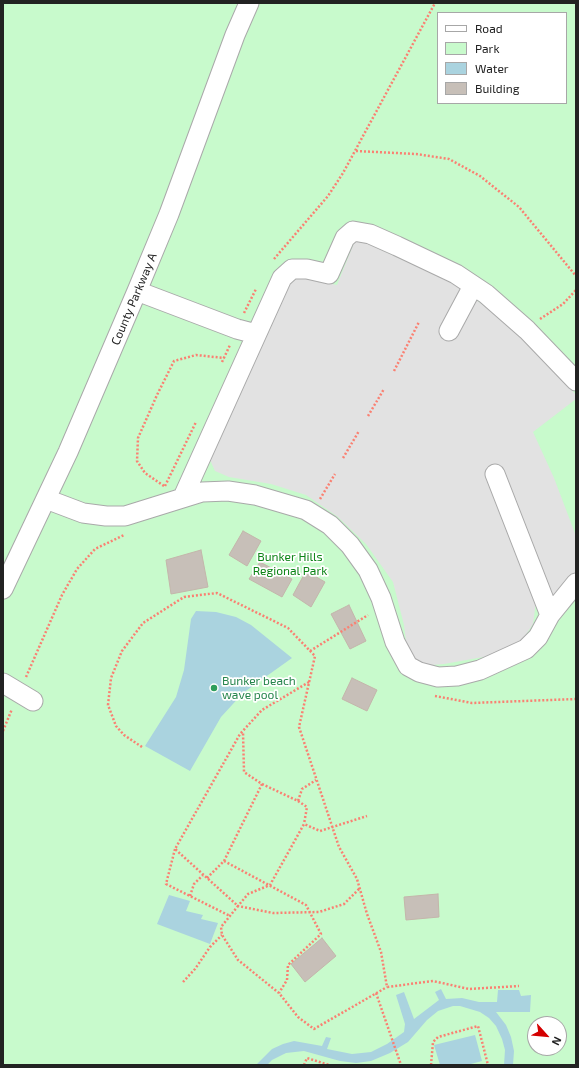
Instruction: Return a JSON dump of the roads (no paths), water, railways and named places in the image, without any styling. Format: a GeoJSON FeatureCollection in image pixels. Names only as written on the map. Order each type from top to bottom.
{"type":"FeatureCollection","features":[{"type":"Feature","properties":{"kind":"street","name":"County Parkway A"},"geometry":{"type":"LineString","coordinates":[[3,589],[92,400],[137,291],[249,3]]}},
{"type":"Feature","properties":{"kind":"street"},"geometry":{"type":"LineString","coordinates":[[183,497],[282,278],[292,269],[307,269],[330,274],[345,238],[353,231],[370,234],[425,258],[456,274],[527,330],[576,381]]}},
{"type":"Feature","properties":{"kind":"street"},"geometry":{"type":"LineString","coordinates":[[449,331],[473,286]]}},
{"type":"Feature","properties":{"kind":"street"},"geometry":{"type":"LineString","coordinates":[[137,291],[237,329],[256,334]]}},
{"type":"Feature","properties":{"kind":"street"},"geometry":{"type":"LineString","coordinates":[[495,474],[550,615]]}},
{"type":"Feature","properties":{"kind":"street"},"geometry":{"type":"LineString","coordinates":[[46,499],[83,513],[106,516],[138,513],[202,492],[228,491],[255,495],[306,510],[330,525],[350,545],[368,570],[381,598],[395,642],[408,666],[419,672],[438,677],[457,676],[480,670],[526,649],[538,637],[550,615],[576,583]]}},
{"type":"Feature","properties":{"kind":"street"},"geometry":{"type":"LineString","coordinates":[[3,683],[26,696]]}},
{"type":"Feature","properties":{"kind":"water","name":"Bunker beach wave pool"},"geometry":{"type":"Polygon","coordinates":[[[196,611],[216,612],[236,617],[251,625],[292,658],[243,693],[221,717],[190,771],[145,746],[176,697],[184,670],[191,619],[196,611]]]}},
{"type":"Feature","properties":{"kind":"water"},"geometry":{"type":"Polygon","coordinates":[[[169,895],[190,901],[186,911],[203,915],[201,919],[218,923],[210,944],[157,924],[169,895]]]}},
{"type":"Feature","properties":{"kind":"water"},"geometry":{"type":"Polygon","coordinates":[[[441,989],[446,999],[462,998],[479,1002],[497,1002],[498,990],[519,990],[521,996],[531,995],[530,1012],[496,1012],[506,1025],[511,1037],[514,1051],[513,1065],[504,1065],[505,1050],[502,1039],[496,1026],[489,1018],[480,1012],[460,1006],[453,1006],[438,1011],[427,1020],[408,1042],[390,1053],[371,1061],[356,1063],[340,1061],[304,1051],[286,1053],[272,1060],[267,1065],[256,1065],[272,1049],[283,1044],[294,1041],[322,1046],[326,1037],[331,1038],[327,1049],[352,1054],[371,1052],[387,1044],[404,1032],[405,1024],[396,995],[404,992],[414,1019],[439,1000],[435,992],[441,989]]]}},
{"type":"Feature","properties":{"kind":"water"},"geometry":{"type":"Polygon","coordinates":[[[475,1035],[482,1061],[467,1065],[440,1065],[434,1045],[475,1035]]]}},
{"type":"Feature","properties":{"kind":"place","name":"Bunker beach wave pool"},"geometry":{"type":"Point","coordinates":[214,688]}},
{"type":"Feature","properties":{"kind":"park label","name":"Bunker Hills Regional Park"},"geometry":{"type":"Point","coordinates":[290,564]}}]}
